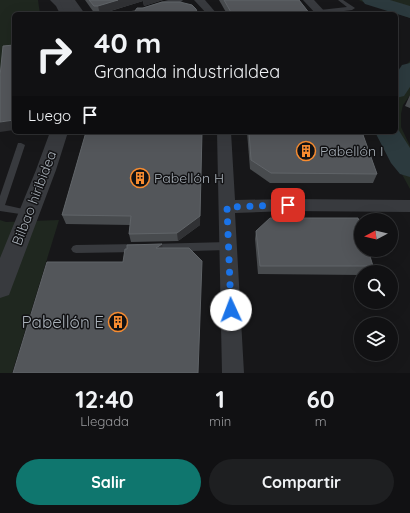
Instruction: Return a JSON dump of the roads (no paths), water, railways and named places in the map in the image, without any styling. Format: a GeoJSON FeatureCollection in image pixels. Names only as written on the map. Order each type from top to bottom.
{"type":"FeatureCollection","features":[{"type":"Feature","properties":{"kind":"street"},"geometry":{"type":"LineString","coordinates":[[54,0],[57,12]]}},
{"type":"Feature","properties":{"kind":"street"},"geometry":{"type":"LineString","coordinates":[[54,0],[60,4],[63,12]]}},
{"type":"Feature","properties":{"kind":"street"},"geometry":{"type":"LineString","coordinates":[[65,0],[70,12]]}},
{"type":"Feature","properties":{"kind":"street"},"geometry":{"type":"LineString","coordinates":[[70,0],[79,12]]}},
{"type":"Feature","properties":{"kind":"street"},"geometry":{"type":"LineString","coordinates":[[139,12],[178,0]]}},
{"type":"Feature","properties":{"kind":"street"},"geometry":{"type":"LineString","coordinates":[[199,0],[210,12]]}},
{"type":"Feature","properties":{"kind":"street"},"geometry":{"type":"LineString","coordinates":[[308,0],[320,12]]}},
{"type":"Feature","properties":{"kind":"street","name":"Bilbao hiribidea"},"geometry":{"type":"LineString","coordinates":[[0,269],[45,134]]}},
{"type":"Feature","properties":{"kind":"street","name":"Bilbao hiribidea"},"geometry":{"type":"LineString","coordinates":[[0,287],[46,170],[58,134]]}},
{"type":"Feature","properties":{"kind":"street"},"geometry":{"type":"LineString","coordinates":[[46,170],[62,150],[66,134]]}},
{"type":"Feature","properties":{"kind":"street"},"geometry":{"type":"LineString","coordinates":[[224,134],[233,373]]}},
{"type":"Feature","properties":{"kind":"street"},"geometry":{"type":"LineString","coordinates":[[227,207],[288,205],[410,206]]}},
{"type":"Feature","properties":{"kind":"lane"},"geometry":{"type":"LineString","coordinates":[[327,12],[352,8],[340,0]]}},
{"type":"Feature","properties":{"kind":"lane"},"geometry":{"type":"LineString","coordinates":[[20,145],[0,208],[20,211]]}},
{"type":"Feature","properties":{"kind":"lane"},"geometry":{"type":"LineString","coordinates":[[76,249],[228,246]]}},
{"type":"Feature","properties":{"kind":"waterway"},"geometry":{"type":"LineString","coordinates":[[371,0],[410,12]]}},
{"type":"Feature","properties":{"kind":"waterway"},"geometry":{"type":"LineString","coordinates":[[398,88],[410,70]]}},
{"type":"Feature","properties":{"kind":"waterway"},"geometry":{"type":"LineString","coordinates":[[389,134],[401,156],[410,167]]}},
{"type":"Feature","properties":{"kind":"place","name":"Pabellón I"},"geometry":{"type":"Point","coordinates":[306,151]}},
{"type":"Feature","properties":{"kind":"place","name":"Pabellón H"},"geometry":{"type":"Point","coordinates":[140,178]}},
{"type":"Feature","properties":{"kind":"place","name":"Pabellón E"},"geometry":{"type":"Point","coordinates":[118,322]}}]}
